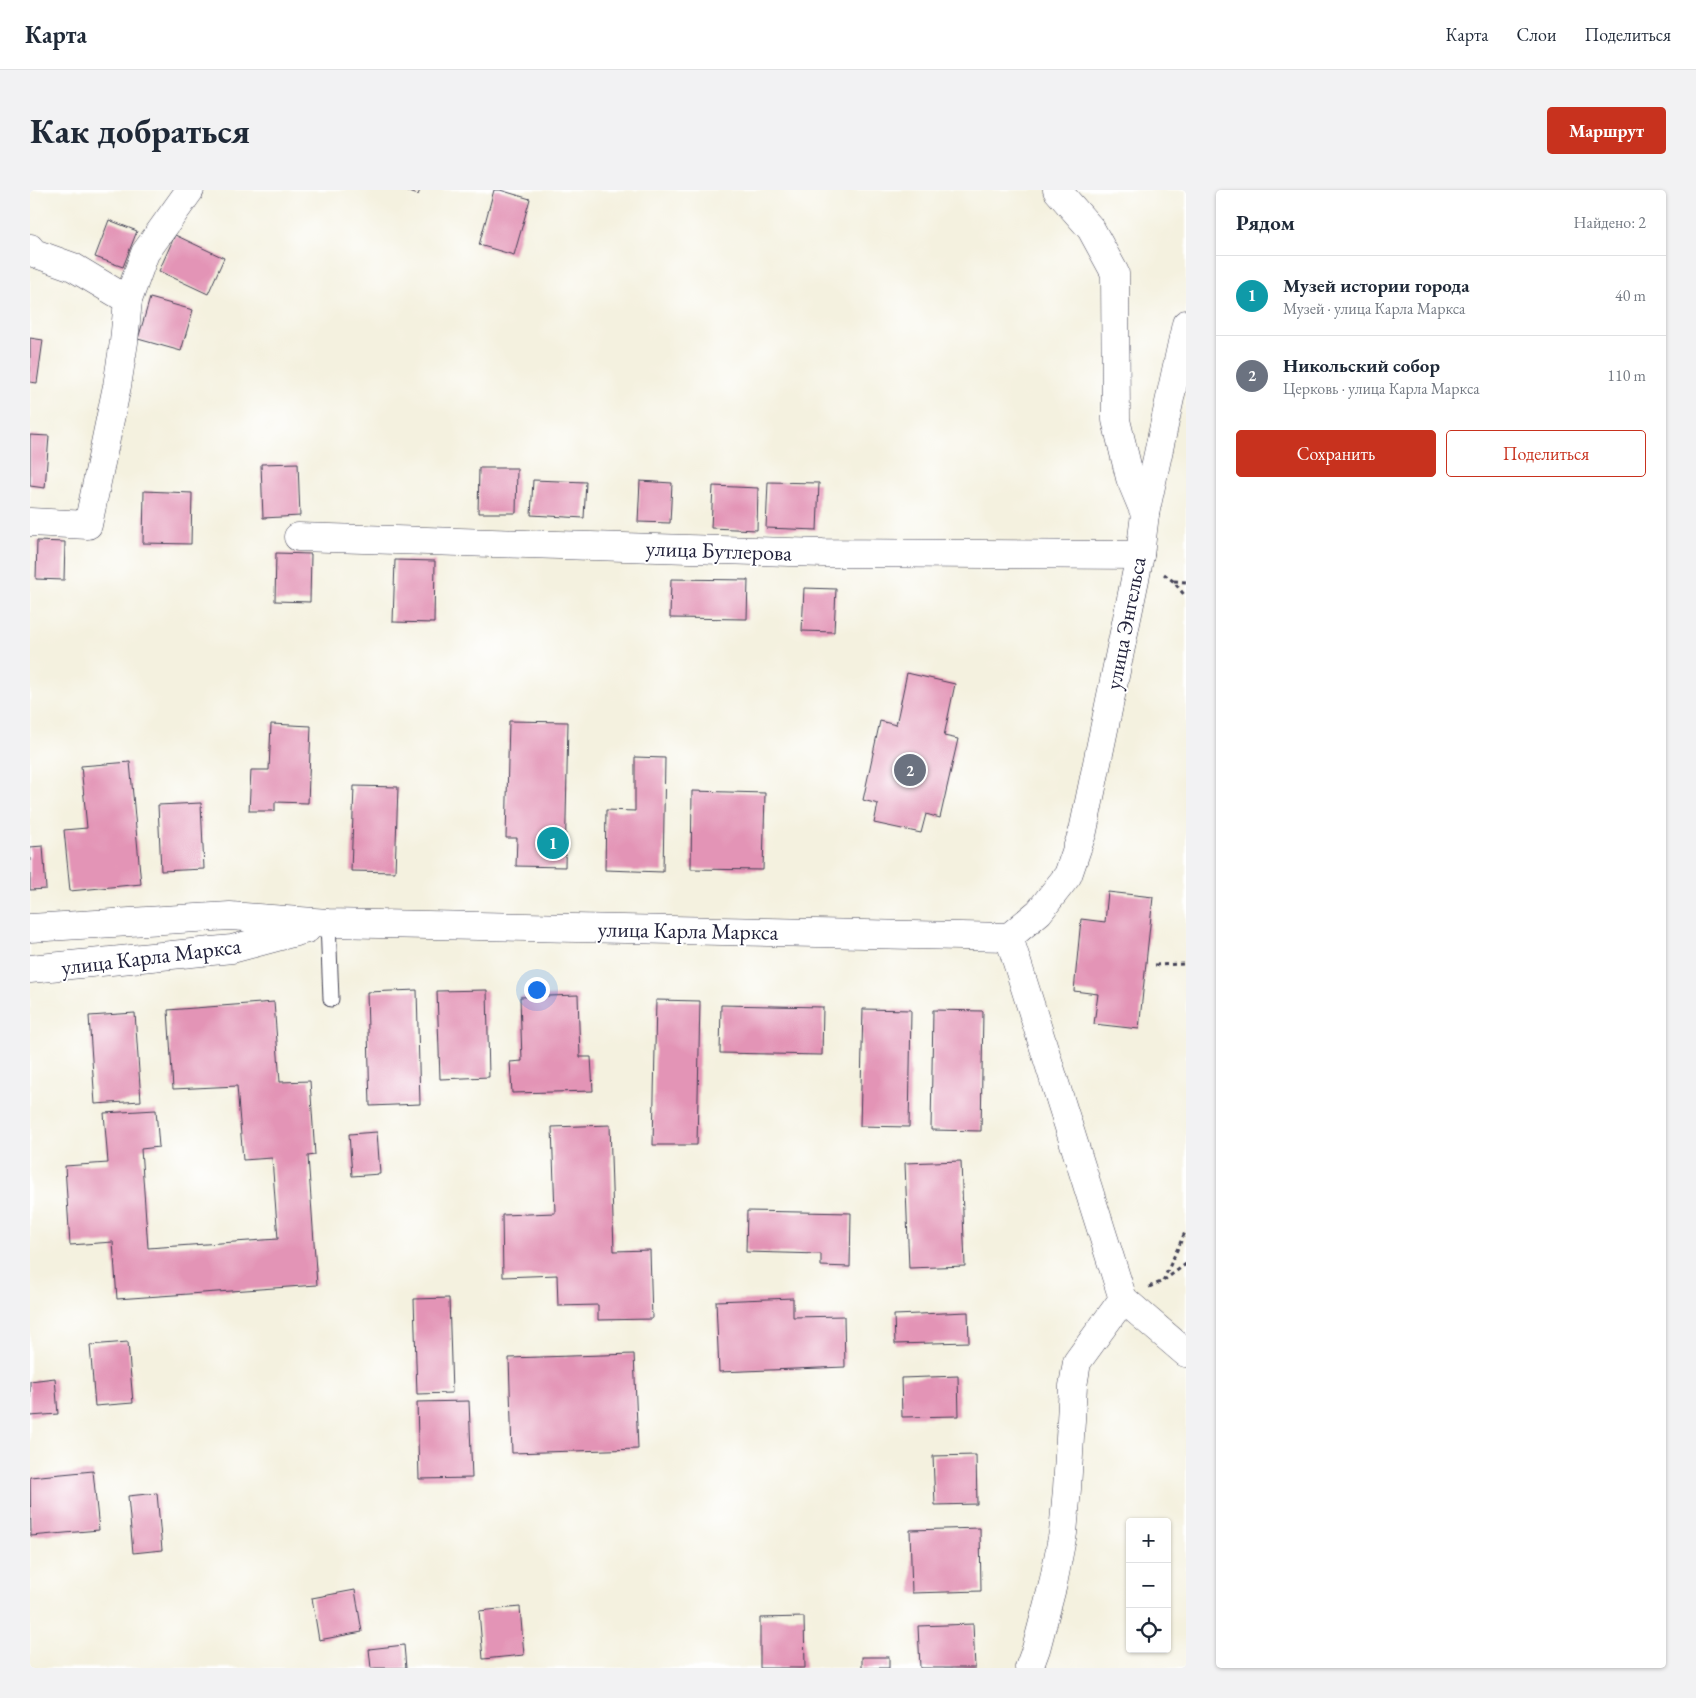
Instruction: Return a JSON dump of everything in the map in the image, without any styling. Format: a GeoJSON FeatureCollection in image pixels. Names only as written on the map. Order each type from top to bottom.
{"type":"FeatureCollection","features":[{"type":"Feature","properties":{"kind":"street"},"geometry":{"type":"LineString","coordinates":[[30,522],[88,525],[117,386],[128,300],[145,253],[190,190]]}},
{"type":"Feature","properties":{"kind":"street"},"geometry":{"type":"LineString","coordinates":[[1057,190],[1091,229],[1114,273],[1116,420],[1130,478],[1145,514]]}},
{"type":"Feature","properties":{"kind":"street"},"geometry":{"type":"LineString","coordinates":[[30,248],[34,253],[73,267],[128,300]]}},
{"type":"Feature","properties":{"kind":"street","name":"улица Энгельса"},"geometry":{"type":"LineString","coordinates":[[1009,936],[1039,912],[1068,875],[1083,831],[1140,555],[1145,514],[1186,324]]}},
{"type":"Feature","properties":{"kind":"street","name":"улица Бутлерова"},"geometry":{"type":"LineString","coordinates":[[298,537],[823,553],[1140,555]]}},
{"type":"Feature","properties":{"kind":"street"},"geometry":{"type":"LineString","coordinates":[[230,916],[232,949]]}},
{"type":"Feature","properties":{"kind":"street","name":"улица Карла Маркса"},"geometry":{"type":"LineString","coordinates":[[30,928],[230,916],[328,923],[1009,936]]}},
{"type":"Feature","properties":{"kind":"street","name":"улица Карла Маркса"},"geometry":{"type":"LineString","coordinates":[[30,970],[232,949],[328,923]]}},
{"type":"Feature","properties":{"kind":"street"},"geometry":{"type":"LineString","coordinates":[[1009,936],[1123,1299],[1186,1353]]}},
{"type":"Feature","properties":{"kind":"street"},"geometry":{"type":"LineString","coordinates":[[1029,1668],[1036,1649],[1053,1584],[1062,1533],[1067,1489],[1073,1386],[1077,1362],[1123,1299]]}},
{"type":"Feature","properties":{"kind":"lane"},"geometry":{"type":"LineString","coordinates":[[328,923],[331,999]]}},
{"type":"Feature","properties":{"kind":"path"},"geometry":{"type":"LineString","coordinates":[[1186,582],[1173,581],[1186,597]]}},
{"type":"Feature","properties":{"kind":"path"},"geometry":{"type":"LineString","coordinates":[[1155,965],[1186,964]]}},
{"type":"Feature","properties":{"kind":"path"},"geometry":{"type":"LineString","coordinates":[[1163,1281],[1186,1230]]}},
{"type":"Feature","properties":{"kind":"path"},"geometry":{"type":"LineString","coordinates":[[1123,1299],[1163,1281],[1186,1264]]}},
{"type":"Feature","properties":{"kind":"building"},"geometry":{"type":"Polygon","coordinates":[[[404,190],[420,190],[418,195],[404,190]]]}},
{"type":"Feature","properties":{"kind":"building"},"geometry":{"type":"Polygon","coordinates":[[[494,190],[530,199],[514,255],[479,245],[494,190]]]}},
{"type":"Feature","properties":{"kind":"building"},"geometry":{"type":"Polygon","coordinates":[[[109,220],[137,231],[123,267],[95,257],[109,220]]]}},
{"type":"Feature","properties":{"kind":"building"},"geometry":{"type":"Polygon","coordinates":[[[175,235],[224,258],[208,294],[159,271],[175,235]]]}},
{"type":"Feature","properties":{"kind":"building"},"geometry":{"type":"Polygon","coordinates":[[[150,298],[193,310],[181,351],[138,339],[150,298]]]}},
{"type":"Feature","properties":{"kind":"building"},"geometry":{"type":"Polygon","coordinates":[[[30,338],[43,340],[37,383],[30,382],[30,338]]]}},
{"type":"Feature","properties":{"kind":"building"},"geometry":{"type":"Polygon","coordinates":[[[30,435],[49,436],[45,488],[30,486],[30,435]]]}},
{"type":"Feature","properties":{"kind":"building"},"geometry":{"type":"Polygon","coordinates":[[[298,463],[300,516],[263,518],[261,464],[298,463]]]}},
{"type":"Feature","properties":{"kind":"building"},"geometry":{"type":"Polygon","coordinates":[[[479,468],[517,468],[516,513],[478,513],[479,468]]]}},
{"type":"Feature","properties":{"kind":"building"},"geometry":{"type":"Polygon","coordinates":[[[533,480],[586,482],[584,518],[531,515],[533,480]]]}},
{"type":"Feature","properties":{"kind":"building"},"geometry":{"type":"Polygon","coordinates":[[[640,481],[672,483],[670,523],[638,522],[640,481]]]}},
{"type":"Feature","properties":{"kind":"building"},"geometry":{"type":"Polygon","coordinates":[[[768,482],[819,483],[817,530],[766,528],[768,482]]]}},
{"type":"Feature","properties":{"kind":"building"},"geometry":{"type":"Polygon","coordinates":[[[713,486],[758,488],[757,530],[711,528],[713,486]]]}},
{"type":"Feature","properties":{"kind":"building"},"geometry":{"type":"Polygon","coordinates":[[[144,491],[192,493],[191,544],[143,543],[144,491]]]}},
{"type":"Feature","properties":{"kind":"building"},"geometry":{"type":"Polygon","coordinates":[[[37,541],[65,542],[64,580],[36,579],[37,541]]]}},
{"type":"Feature","properties":{"kind":"building"},"geometry":{"type":"Polygon","coordinates":[[[276,553],[311,554],[310,602],[275,601],[276,553]]]}},
{"type":"Feature","properties":{"kind":"building"},"geometry":{"type":"Polygon","coordinates":[[[395,560],[435,561],[434,623],[393,622],[395,560]]]}},
{"type":"Feature","properties":{"kind":"building"},"geometry":{"type":"Polygon","coordinates":[[[671,579],[748,580],[747,619],[670,618],[671,579]]]}},
{"type":"Feature","properties":{"kind":"building"},"geometry":{"type":"Polygon","coordinates":[[[804,588],[836,589],[834,632],[802,631],[804,588]]]}},
{"type":"Feature","properties":{"kind":"building"},"geometry":{"type":"Polygon","coordinates":[[[907,673],[955,684],[944,736],[958,739],[940,818],[926,814],[921,833],[874,823],[878,804],[863,800],[880,721],[896,725],[907,673]]]}},
{"type":"Feature","properties":{"kind":"building"},"geometry":{"type":"Polygon","coordinates":[[[509,721],[568,722],[565,867],[516,866],[517,838],[506,838],[509,721]]]}},
{"type":"Feature","properties":{"kind":"building"},"geometry":{"type":"Polygon","coordinates":[[[271,724],[311,726],[308,803],[275,802],[275,811],[249,811],[251,770],[269,770],[271,724]]]}},
{"type":"Feature","properties":{"kind":"building"},"geometry":{"type":"Polygon","coordinates":[[[635,757],[665,758],[663,872],[605,870],[606,810],[635,811],[635,757]]]}},
{"type":"Feature","properties":{"kind":"building"},"geometry":{"type":"Polygon","coordinates":[[[130,762],[141,884],[70,891],[64,830],[87,828],[81,766],[130,762]]]}},
{"type":"Feature","properties":{"kind":"building"},"geometry":{"type":"Polygon","coordinates":[[[354,786],[398,787],[395,872],[351,871],[354,786]]]}},
{"type":"Feature","properties":{"kind":"building"},"geometry":{"type":"Polygon","coordinates":[[[692,791],[765,793],[763,870],[691,869],[692,791]]]}},
{"type":"Feature","properties":{"kind":"building"},"geometry":{"type":"Polygon","coordinates":[[[201,803],[204,869],[161,871],[158,805],[201,803]]]}},
{"type":"Feature","properties":{"kind":"building"},"geometry":{"type":"Polygon","coordinates":[[[43,846],[46,889],[30,890],[30,847],[43,846]]]}},
{"type":"Feature","properties":{"kind":"building"},"geometry":{"type":"Polygon","coordinates":[[[1108,892],[1153,897],[1139,1029],[1094,1024],[1098,994],[1074,991],[1081,919],[1105,922],[1108,892]]]}},
{"type":"Feature","properties":{"kind":"building"},"geometry":{"type":"Polygon","coordinates":[[[417,990],[420,1104],[370,1106],[367,992],[417,990]]]}},
{"type":"Feature","properties":{"kind":"building"},"geometry":{"type":"Polygon","coordinates":[[[487,990],[489,1077],[440,1079],[437,991],[487,990]]]}},
{"type":"Feature","properties":{"kind":"building"},"geometry":{"type":"Polygon","coordinates":[[[578,995],[580,1057],[591,1057],[593,1091],[512,1093],[510,1062],[522,1061],[520,997],[578,995]]]}},
{"type":"Feature","properties":{"kind":"building"},"geometry":{"type":"Polygon","coordinates":[[[656,1000],[700,1001],[697,1145],[653,1145],[656,1000]]]}},
{"type":"Feature","properties":{"kind":"building"},"geometry":{"type":"Polygon","coordinates":[[[274,1002],[280,1082],[310,1081],[315,1155],[308,1156],[317,1285],[117,1299],[113,1242],[70,1245],[65,1166],[108,1163],[104,1113],[156,1110],[159,1147],[141,1149],[148,1248],[278,1239],[272,1158],[243,1160],[237,1086],[173,1089],[168,1010],[274,1002]]]}},
{"type":"Feature","properties":{"kind":"building"},"geometry":{"type":"Polygon","coordinates":[[[721,1005],[823,1007],[822,1055],[720,1053],[721,1005]]]}},
{"type":"Feature","properties":{"kind":"building"},"geometry":{"type":"Polygon","coordinates":[[[863,1009],[911,1010],[909,1127],[860,1126],[863,1009]]]}},
{"type":"Feature","properties":{"kind":"building"},"geometry":{"type":"Polygon","coordinates":[[[933,1010],[983,1011],[981,1131],[931,1130],[933,1010]]]}},
{"type":"Feature","properties":{"kind":"building"},"geometry":{"type":"Polygon","coordinates":[[[135,1013],[141,1101],[95,1104],[89,1016],[135,1013]]]}},
{"type":"Feature","properties":{"kind":"building"},"geometry":{"type":"Polygon","coordinates":[[[610,1125],[614,1251],[650,1250],[652,1319],[598,1320],[598,1305],[558,1306],[557,1275],[503,1277],[502,1215],[555,1213],[552,1127],[610,1125]]]}},
{"type":"Feature","properties":{"kind":"building"},"geometry":{"type":"Polygon","coordinates":[[[377,1132],[380,1174],[352,1176],[349,1134],[377,1132]]]}},
{"type":"Feature","properties":{"kind":"building"},"geometry":{"type":"Polygon","coordinates":[[[961,1161],[965,1266],[909,1268],[905,1163],[961,1161]]]}},
{"type":"Feature","properties":{"kind":"building"},"geometry":{"type":"Polygon","coordinates":[[[747,1211],[851,1213],[850,1267],[821,1266],[821,1254],[746,1252],[747,1211]]]}},
{"type":"Feature","properties":{"kind":"building"},"geometry":{"type":"Polygon","coordinates":[[[449,1298],[452,1393],[417,1394],[414,1299],[449,1298]]]}},
{"type":"Feature","properties":{"kind":"building"},"geometry":{"type":"Polygon","coordinates":[[[793,1298],[793,1317],[844,1316],[845,1367],[719,1372],[716,1301],[793,1298]]]}},
{"type":"Feature","properties":{"kind":"building"},"geometry":{"type":"Polygon","coordinates":[[[968,1312],[969,1342],[895,1344],[894,1315],[968,1312]]]}},
{"type":"Feature","properties":{"kind":"building"},"geometry":{"type":"Polygon","coordinates":[[[128,1342],[133,1403],[95,1406],[90,1345],[128,1342]]]}},
{"type":"Feature","properties":{"kind":"building"},"geometry":{"type":"Polygon","coordinates":[[[634,1354],[638,1449],[512,1453],[509,1358],[634,1354]]]}},
{"type":"Feature","properties":{"kind":"building"},"geometry":{"type":"Polygon","coordinates":[[[958,1376],[959,1416],[902,1417],[901,1378],[958,1376]]]}},
{"type":"Feature","properties":{"kind":"building"},"geometry":{"type":"Polygon","coordinates":[[[55,1378],[58,1414],[30,1416],[30,1381],[55,1378]]]}},
{"type":"Feature","properties":{"kind":"building"},"geometry":{"type":"Polygon","coordinates":[[[469,1401],[472,1478],[419,1479],[417,1402],[469,1401]]]}},
{"type":"Feature","properties":{"kind":"building"},"geometry":{"type":"Polygon","coordinates":[[[976,1455],[977,1504],[935,1505],[933,1456],[976,1455]]]}},
{"type":"Feature","properties":{"kind":"building"},"geometry":{"type":"Polygon","coordinates":[[[93,1471],[99,1530],[31,1536],[30,1477],[93,1471]]]}},
{"type":"Feature","properties":{"kind":"building"},"geometry":{"type":"Polygon","coordinates":[[[157,1493],[162,1550],[133,1553],[128,1496],[157,1493]]]}},
{"type":"Feature","properties":{"kind":"building"},"geometry":{"type":"Polygon","coordinates":[[[980,1528],[981,1591],[912,1593],[910,1530],[980,1528]]]}},
{"type":"Feature","properties":{"kind":"building"},"geometry":{"type":"Polygon","coordinates":[[[355,1590],[362,1632],[319,1640],[312,1598],[355,1590]]]}},
{"type":"Feature","properties":{"kind":"building"},"geometry":{"type":"Polygon","coordinates":[[[520,1607],[524,1655],[483,1659],[479,1611],[520,1607]]]}},
{"type":"Feature","properties":{"kind":"building"},"geometry":{"type":"Polygon","coordinates":[[[804,1617],[805,1668],[760,1668],[760,1618],[804,1617]]]}},
{"type":"Feature","properties":{"kind":"building"},"geometry":{"type":"Polygon","coordinates":[[[973,1624],[975,1668],[920,1668],[918,1626],[973,1624]]]}},
{"type":"Feature","properties":{"kind":"building"},"geometry":{"type":"Polygon","coordinates":[[[404,1645],[406,1668],[371,1668],[369,1649],[404,1645]]]}},
{"type":"Feature","properties":{"kind":"building"},"geometry":{"type":"Polygon","coordinates":[[[862,1657],[889,1657],[889,1668],[862,1668],[862,1657]]]}},
{"type":"Feature","properties":{"kind":"place","name":"Никольский собор"},"geometry":{"type":"Point","coordinates":[910,770]}},
{"type":"Feature","properties":{"kind":"place","name":"Музей истории города"},"geometry":{"type":"Point","coordinates":[553,843]}}]}
